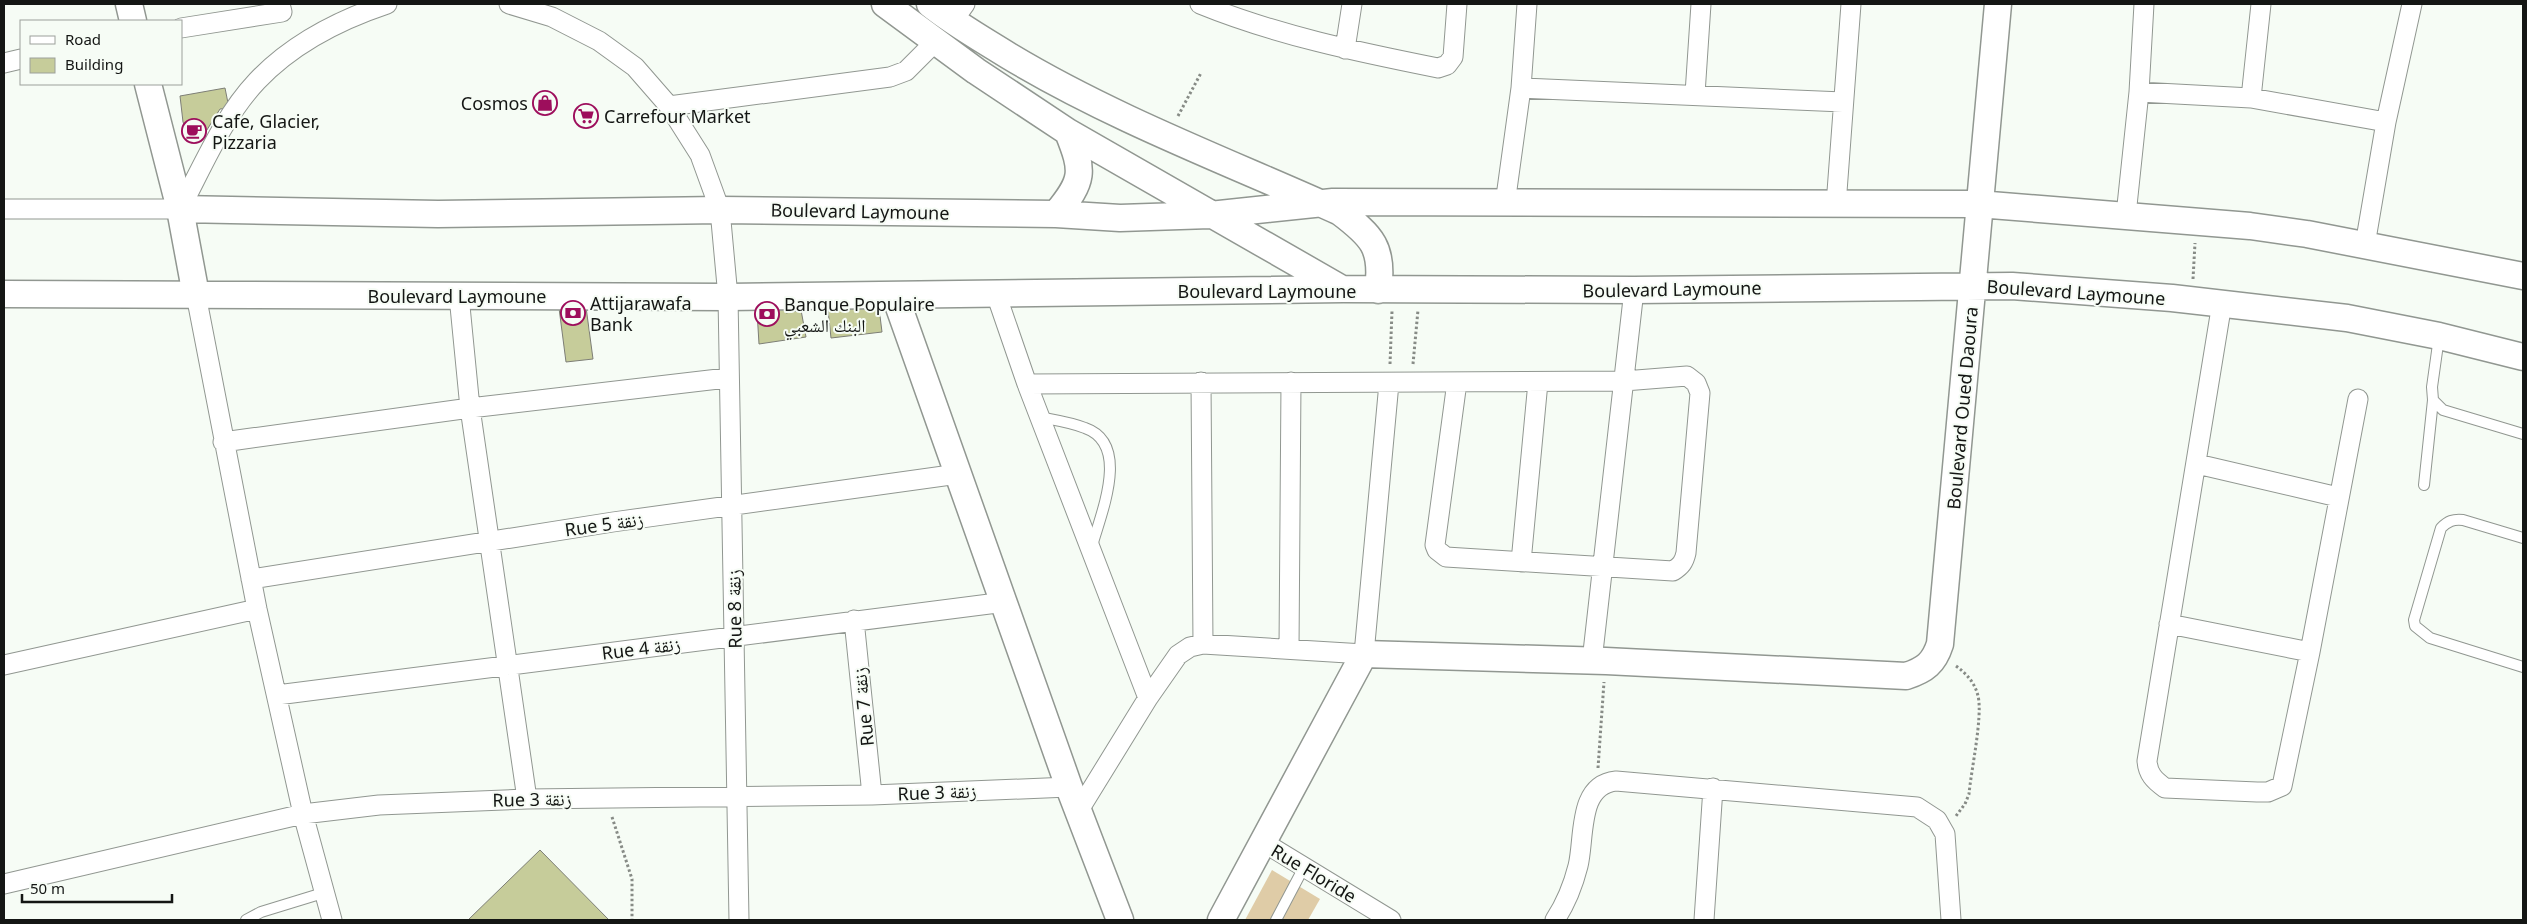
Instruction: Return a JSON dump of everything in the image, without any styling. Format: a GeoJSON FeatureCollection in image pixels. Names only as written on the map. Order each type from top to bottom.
{"type":"FeatureCollection","features":[{"type":"Feature","properties":{"kind":"street"},"geometry":{"type":"LineString","coordinates":[[129,4],[132,20]]}},
{"type":"Feature","properties":{"kind":"street"},"geometry":{"type":"LineString","coordinates":[[182,28],[282,12],[280,4]]}},
{"type":"Feature","properties":{"kind":"street"},"geometry":{"type":"LineString","coordinates":[[180,209],[227,121],[257,81],[302,43],[352,16],[387,4]]}},
{"type":"Feature","properties":{"kind":"street","name":"Rue 8 زنقة"},"geometry":{"type":"LineString","coordinates":[[509,4],[552,17],[600,41],[635,68],[669,106],[700,155],[720,210],[728,297],[727,378],[732,507],[739,920]]}},
{"type":"Feature","properties":{"kind":"street"},"geometry":{"type":"LineString","coordinates":[[885,4],[936,42],[1068,132],[1343,289]]}},
{"type":"Feature","properties":{"kind":"street"},"geometry":{"type":"LineString","coordinates":[[930,4],[958,13],[1050,80],[1167,137],[1340,212],[1359,226],[1374,244],[1380,259],[1386,290]]}},
{"type":"Feature","properties":{"kind":"street"},"geometry":{"type":"LineString","coordinates":[[1200,4],[1227,15],[1345,49],[1438,68],[1447,66],[1453,57],[1458,4]]}},
{"type":"Feature","properties":{"kind":"street"},"geometry":{"type":"LineString","coordinates":[[1345,49],[1352,4]]}},
{"type":"Feature","properties":{"kind":"street"},"geometry":{"type":"LineString","coordinates":[[1505,204],[1521,88],[1527,4]]}},
{"type":"Feature","properties":{"kind":"street"},"geometry":{"type":"LineString","coordinates":[[1695,94],[1701,4]]}},
{"type":"Feature","properties":{"kind":"street"},"geometry":{"type":"LineString","coordinates":[[1836,205],[1851,4]]}},
{"type":"Feature","properties":{"kind":"street","name":"Boulevard Oued Daoura"},"geometry":{"type":"LineString","coordinates":[[1937,652],[1974,285],[1978,204],[1998,4]]}},
{"type":"Feature","properties":{"kind":"street"},"geometry":{"type":"LineString","coordinates":[[2126,215],[2139,92],[2144,4]]}},
{"type":"Feature","properties":{"kind":"street"},"geometry":{"type":"LineString","coordinates":[[2251,98],[2261,4]]}},
{"type":"Feature","properties":{"kind":"street"},"geometry":{"type":"LineString","coordinates":[[2365,245],[2386,122],[2412,4]]}},
{"type":"Feature","properties":{"kind":"street"},"geometry":{"type":"LineString","coordinates":[[669,106],[890,77],[906,71],[936,42]]}},
{"type":"Feature","properties":{"kind":"street"},"geometry":{"type":"LineString","coordinates":[[4,62],[20,59]]}},
{"type":"Feature","properties":{"kind":"street"},"geometry":{"type":"LineString","coordinates":[[148,85],[180,209],[223,442],[257,610],[303,814],[323,893],[332,920]]}},
{"type":"Feature","properties":{"kind":"street"},"geometry":{"type":"LineString","coordinates":[[1521,88],[1695,94],[1843,102]]}},
{"type":"Feature","properties":{"kind":"street"},"geometry":{"type":"LineString","coordinates":[[2139,92],[2251,98],[2386,122]]}},
{"type":"Feature","properties":{"kind":"street"},"geometry":{"type":"LineString","coordinates":[[1056,214],[1072,195],[1079,180],[1078,154],[1068,132]]}},
{"type":"Feature","properties":{"kind":"street"},"geometry":{"type":"LineString","coordinates":[[1319,202],[1978,204],[2250,226],[2365,245],[2523,276]]}},
{"type":"Feature","properties":{"kind":"street","name":"Boulevard Laymoune"},"geometry":{"type":"LineString","coordinates":[[180,209],[438,214],[720,210],[1056,214],[1120,218],[1210,214],[1319,202]]}},
{"type":"Feature","properties":{"kind":"street"},"geometry":{"type":"LineString","coordinates":[[4,209],[180,209]]}},
{"type":"Feature","properties":{"kind":"street","name":"Boulevard Laymoune"},"geometry":{"type":"LineString","coordinates":[[4,294],[728,297],[1343,289],[1634,290],[1974,285],[2122,294],[2347,318],[2439,336],[2523,357]]}},
{"type":"Feature","properties":{"kind":"street"},"geometry":{"type":"LineString","coordinates":[[1599,661],[1603,567],[1634,290]]}},
{"type":"Feature","properties":{"kind":"street"},"geometry":{"type":"LineString","coordinates":[[996,294],[1039,417],[1148,698]]}},
{"type":"Feature","properties":{"kind":"street"},"geometry":{"type":"LineString","coordinates":[[459,296],[470,408],[527,798]]}},
{"type":"Feature","properties":{"kind":"street"},"geometry":{"type":"LineString","coordinates":[[895,296],[1074,798],[1120,920]]}},
{"type":"Feature","properties":{"kind":"street"},"geometry":{"type":"LineString","coordinates":[[2222,304],[2148,761],[2148,769],[2153,780],[2165,788],[2268,792],[2282,786],[2310,652],[2358,399]]}},
{"type":"Feature","properties":{"kind":"street"},"geometry":{"type":"LineString","coordinates":[[1027,384],[1624,381],[1687,376],[1696,383],[1700,393],[1684,561],[1673,571],[1446,557],[1437,550],[1435,545],[1456,382]]}},
{"type":"Feature","properties":{"kind":"street"},"geometry":{"type":"LineString","coordinates":[[223,442],[470,408],[727,378]]}},
{"type":"Feature","properties":{"kind":"street"},"geometry":{"type":"LineString","coordinates":[[1201,382],[1203,644]]}},
{"type":"Feature","properties":{"kind":"street"},"geometry":{"type":"LineString","coordinates":[[1289,649],[1291,382]]}},
{"type":"Feature","properties":{"kind":"street"},"geometry":{"type":"LineString","coordinates":[[1221,920],[1364,654],[1389,382]]}},
{"type":"Feature","properties":{"kind":"street"},"geometry":{"type":"LineString","coordinates":[[1521,562],[1538,382]]}},
{"type":"Feature","properties":{"kind":"street"},"geometry":{"type":"LineString","coordinates":[[2197,464],[2338,497]]}},
{"type":"Feature","properties":{"kind":"street","name":"Rue 5 زنقة"},"geometry":{"type":"LineString","coordinates":[[251,579],[613,522],[732,507],[958,474]]}},
{"type":"Feature","properties":{"kind":"street","name":"Rue 4 زنقة"},"geometry":{"type":"LineString","coordinates":[[277,695],[506,664],[1005,602]]}},
{"type":"Feature","properties":{"kind":"street"},"geometry":{"type":"LineString","coordinates":[[4,665],[257,610]]}},
{"type":"Feature","properties":{"kind":"street","name":"Rue 7 زنقة"},"geometry":{"type":"LineString","coordinates":[[854,620],[872,795]]}},
{"type":"Feature","properties":{"kind":"street"},"geometry":{"type":"LineString","coordinates":[[2169,624],[2310,652]]}},
{"type":"Feature","properties":{"kind":"street"},"geometry":{"type":"LineString","coordinates":[[1074,798],[1178,655],[1190,647],[1203,644],[1364,654],[1599,661],[1906,676],[1927,667],[1937,652]]}},
{"type":"Feature","properties":{"kind":"street"},"geometry":{"type":"LineString","coordinates":[[1555,920],[1574,881],[1588,801],[1596,789],[1608,782],[1616,781],[1917,806],[1931,814],[1941,826],[1947,841],[1951,920]]}},
{"type":"Feature","properties":{"kind":"street"},"geometry":{"type":"LineString","coordinates":[[1704,920],[1713,788]]}},
{"type":"Feature","properties":{"kind":"street","name":"Rue 3 زنقة"},"geometry":{"type":"LineString","coordinates":[[4,884],[303,814],[379,805],[527,798],[737,795],[1074,798]]}},
{"type":"Feature","properties":{"kind":"street","name":"Rue Floride"},"geometry":{"type":"LineString","coordinates":[[1263,842],[1391,920]]}},
{"type":"Feature","properties":{"kind":"lane"},"geometry":{"type":"LineString","coordinates":[[2424,485],[2433,400],[2432,387],[2439,336]]}},
{"type":"Feature","properties":{"kind":"lane"},"geometry":{"type":"LineString","coordinates":[[2433,400],[2443,410],[2523,434]]}},
{"type":"Feature","properties":{"kind":"lane"},"geometry":{"type":"LineString","coordinates":[[1039,417],[1086,428],[1100,438],[1110,454],[1109,480],[1091,549]]}},
{"type":"Feature","properties":{"kind":"lane"},"geometry":{"type":"LineString","coordinates":[[2523,538],[2463,520],[2454,520],[2447,523],[2441,528],[2414,620],[2415,626],[2430,638],[2523,667]]}},
{"type":"Feature","properties":{"kind":"lane"},"geometry":{"type":"LineString","coordinates":[[1276,920],[1304,867]]}},
{"type":"Feature","properties":{"kind":"lane"},"geometry":{"type":"LineString","coordinates":[[246,920],[261,912],[323,893]]}},
{"type":"Feature","properties":{"kind":"path"},"geometry":{"type":"LineString","coordinates":[[1167,137],[1201,72]]}},
{"type":"Feature","properties":{"kind":"path"},"geometry":{"type":"LineString","coordinates":[[1386,290],[1389,382]]}},
{"type":"Feature","properties":{"kind":"path"},"geometry":{"type":"LineString","coordinates":[[1411,382],[1420,290]]}},
{"type":"Feature","properties":{"kind":"path"},"geometry":{"type":"LineString","coordinates":[[1937,652],[1971,679],[1980,705],[1969,794],[1959,814],[1941,826]]}},
{"type":"Feature","properties":{"kind":"path"},"geometry":{"type":"LineString","coordinates":[[1596,789],[1599,661]]}},
{"type":"Feature","properties":{"kind":"path"},"geometry":{"type":"LineString","coordinates":[[606,797],[632,879],[632,920]]}},
{"type":"Feature","properties":{"kind":"shaded area"},"geometry":{"type":"Polygon","coordinates":[[[1272,870],[1320,899],[1308,920],[1245,920],[1272,870]]]}},
{"type":"Feature","properties":{"kind":"building"},"geometry":{"type":"Polygon","coordinates":[[[225,88],[229,108],[220,109],[205,133],[193,136],[188,133],[183,122],[180,96],[225,88]]]}},
{"type":"Feature","properties":{"kind":"building"},"geometry":{"type":"Polygon","coordinates":[[[785,302],[786,313],[801,310],[806,337],[759,344],[757,311],[760,307],[785,302]]]}},
{"type":"Feature","properties":{"kind":"building"},"geometry":{"type":"Polygon","coordinates":[[[834,306],[879,308],[882,332],[831,338],[828,310],[834,310],[834,306]]]}},
{"type":"Feature","properties":{"kind":"building"},"geometry":{"type":"Polygon","coordinates":[[[586,307],[593,359],[566,362],[559,308],[586,307]]]}},
{"type":"Feature","properties":{"kind":"building"},"geometry":{"type":"Polygon","coordinates":[[[540,850],[609,920],[468,920],[540,850]]]}},
{"type":"Feature","properties":{"kind":"place","name":"Cosmos"},"geometry":{"type":"Point","coordinates":[545,103]}},
{"type":"Feature","properties":{"kind":"place","name":"Carrefour Market"},"geometry":{"type":"Point","coordinates":[586,116]}},
{"type":"Feature","properties":{"kind":"place","name":"Cafe, Glacier, Pizzaria"},"geometry":{"type":"Point","coordinates":[194,131]}},
{"type":"Feature","properties":{"kind":"place","name":"Attijarawafa Bank"},"geometry":{"type":"Point","coordinates":[573,313]}},
{"type":"Feature","properties":{"kind":"place","name":"Banque Populaire البنك الشعبي"},"geometry":{"type":"Point","coordinates":[767,314]}}]}
